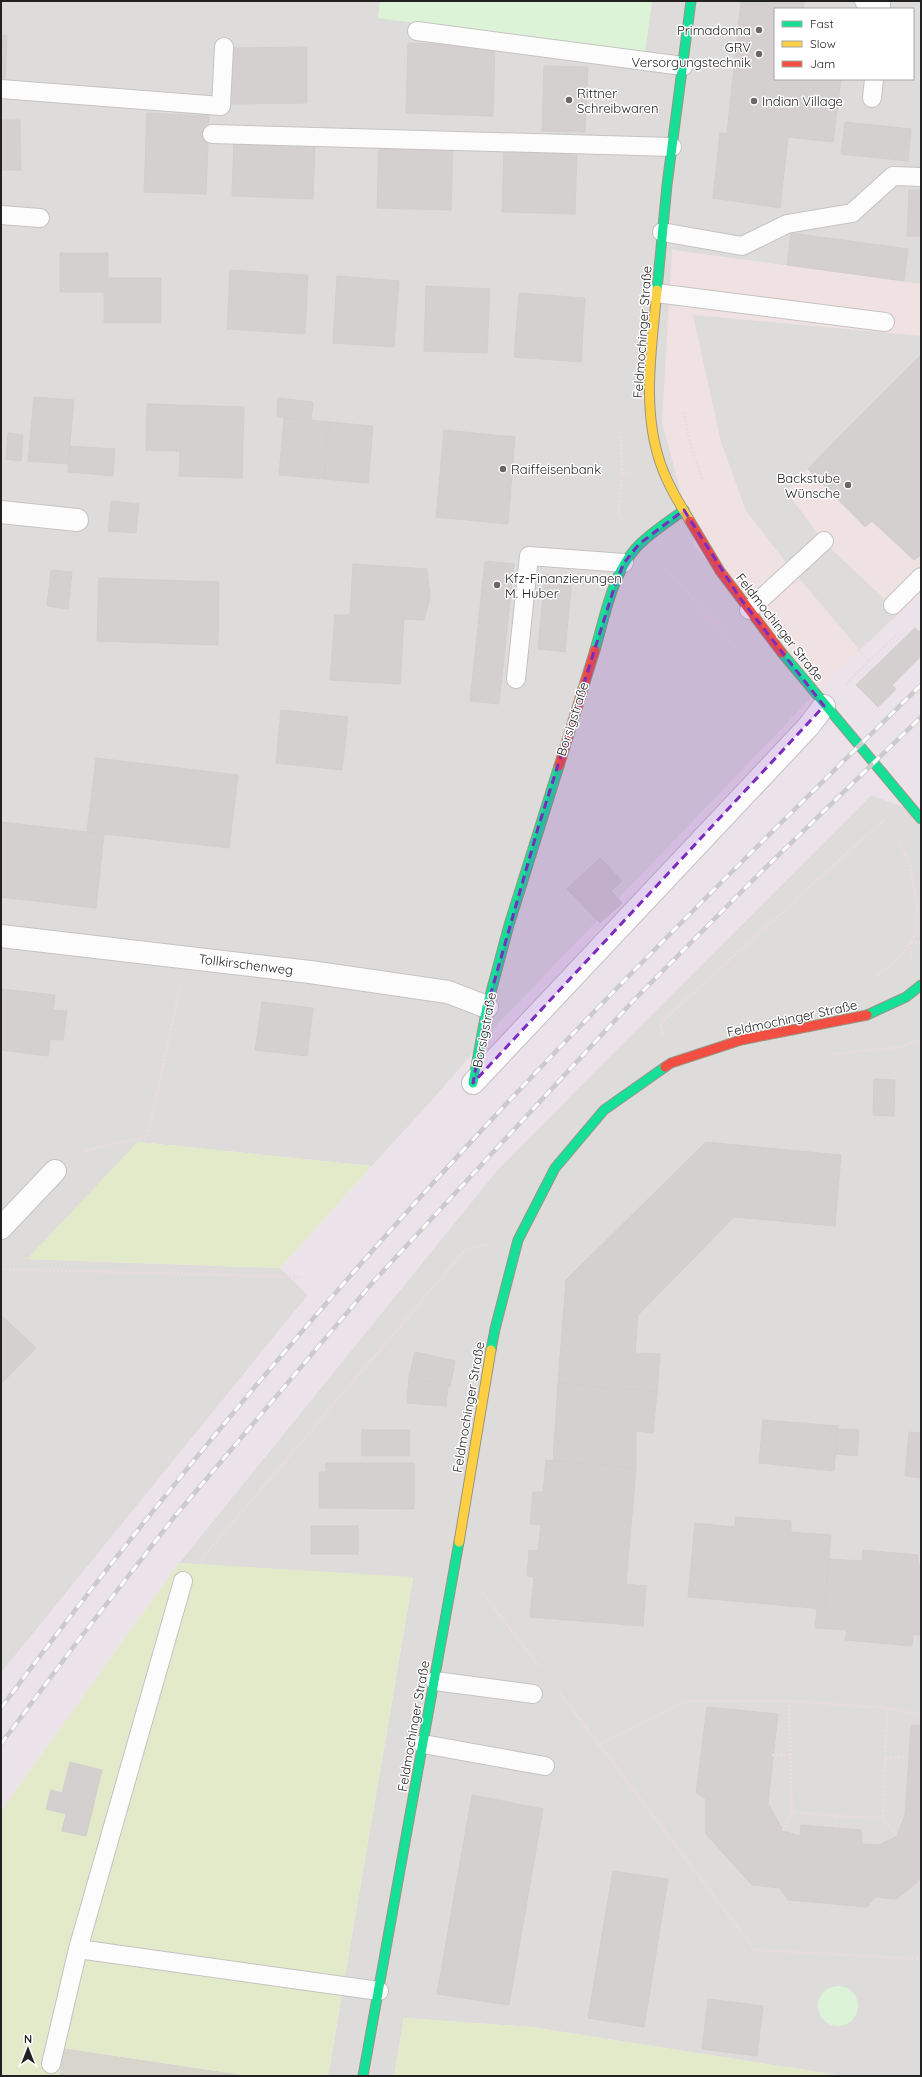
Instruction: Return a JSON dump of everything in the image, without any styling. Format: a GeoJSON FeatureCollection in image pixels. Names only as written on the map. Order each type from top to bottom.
{"type":"FeatureCollection","features":[{"type":"Feature","properties":{"kind":"main road","name":"Feldmochinger Straße"},"geometry":{"type":"LineString","coordinates":[[691,1],[662,232],[649,393],[660,464],[710,555],[749,610],[824,706],[903,796],[921,819]]}},
{"type":"Feature","properties":{"kind":"main road","name":"Borsigstraße"},"geometry":{"type":"LineString","coordinates":[[473,1083],[487,1007],[509,924],[616,582],[624,563],[639,544],[684,510]]}},
{"type":"Feature","properties":{"kind":"main road","name":"Feldmochinger Straße"},"geometry":{"type":"LineString","coordinates":[[363,2076],[435,1681],[454,1557],[494,1329],[518,1240],[555,1168],[604,1110],[671,1063],[741,1040],[878,1012],[920,988]]}},
{"type":"Feature","properties":{"kind":"street"},"geometry":{"type":"LineString","coordinates":[[1,512],[77,520]]}},
{"type":"Feature","properties":{"kind":"street","name":"Borsigstraße"},"geometry":{"type":"LineString","coordinates":[[473,1083],[808,727],[824,706]]}},
{"type":"Feature","properties":{"kind":"street","name":"Tollkirschenweg"},"geometry":{"type":"LineString","coordinates":[[1,936],[186,956],[448,992],[487,1007]]}},
{"type":"Feature","properties":{"kind":"street"},"geometry":{"type":"LineString","coordinates":[[1,1228],[55,1171]]}},
{"type":"Feature","properties":{"kind":"lane"},"geometry":{"type":"LineString","coordinates":[[864,1],[881,3],[881,8]]}},
{"type":"Feature","properties":{"kind":"lane"},"geometry":{"type":"LineString","coordinates":[[417,31],[683,66]]}},
{"type":"Feature","properties":{"kind":"lane"},"geometry":{"type":"LineString","coordinates":[[1,89],[222,106],[224,47]]}},
{"type":"Feature","properties":{"kind":"lane"},"geometry":{"type":"LineString","coordinates":[[872,98],[874,80]]}},
{"type":"Feature","properties":{"kind":"lane"},"geometry":{"type":"LineString","coordinates":[[212,134],[672,147]]}},
{"type":"Feature","properties":{"kind":"lane"},"geometry":{"type":"LineString","coordinates":[[662,232],[742,246],[787,224],[852,213],[893,176],[921,177]]}},
{"type":"Feature","properties":{"kind":"lane"},"geometry":{"type":"LineString","coordinates":[[1,215],[40,218]]}},
{"type":"Feature","properties":{"kind":"lane"},"geometry":{"type":"LineString","coordinates":[[656,293],[885,322]]}},
{"type":"Feature","properties":{"kind":"lane"},"geometry":{"type":"LineString","coordinates":[[749,610],[824,541]]}},
{"type":"Feature","properties":{"kind":"lane"},"geometry":{"type":"LineString","coordinates":[[516,679],[529,556],[624,563]]}},
{"type":"Feature","properties":{"kind":"lane"},"geometry":{"type":"LineString","coordinates":[[893,605],[921,577]]}},
{"type":"Feature","properties":{"kind":"lane"},"geometry":{"type":"LineString","coordinates":[[51,2064],[78,1949],[183,1581]]}},
{"type":"Feature","properties":{"kind":"lane"},"geometry":{"type":"LineString","coordinates":[[435,1681],[533,1694]]}},
{"type":"Feature","properties":{"kind":"lane"},"geometry":{"type":"LineString","coordinates":[[423,1744],[546,1766]]}},
{"type":"Feature","properties":{"kind":"lane"},"geometry":{"type":"LineString","coordinates":[[78,1949],[378,1991]]}},
{"type":"Feature","properties":{"kind":"path"},"geometry":{"type":"LineString","coordinates":[[682,407],[693,454],[705,486]]}},
{"type":"Feature","properties":{"kind":"path"},"geometry":{"type":"LineString","coordinates":[[621,430],[622,475],[618,511],[639,544]]}},
{"type":"Feature","properties":{"kind":"path"},"geometry":{"type":"LineString","coordinates":[[852,678],[901,630]]}},
{"type":"Feature","properties":{"kind":"path"},"geometry":{"type":"LineString","coordinates":[[866,642],[858,650],[869,662]]}},
{"type":"Feature","properties":{"kind":"path"},"geometry":{"type":"LineString","coordinates":[[841,679],[850,690]]}},
{"type":"Feature","properties":{"kind":"path"},"geometry":{"type":"LineString","coordinates":[[671,1063],[660,1023],[881,822],[903,796]]}},
{"type":"Feature","properties":{"kind":"path"},"geometry":{"type":"LineString","coordinates":[[875,978],[899,959],[915,934],[917,906],[910,865],[896,834]]}},
{"type":"Feature","properties":{"kind":"path"},"geometry":{"type":"LineString","coordinates":[[55,1171],[84,1151],[148,1136],[186,956]]}},
{"type":"Feature","properties":{"kind":"path"},"geometry":{"type":"LineString","coordinates":[[831,1055],[901,1047],[921,1039]]}},
{"type":"Feature","properties":{"kind":"path"},"geometry":{"type":"LineString","coordinates":[[900,1051],[901,1047]]}},
{"type":"Feature","properties":{"kind":"path"},"geometry":{"type":"LineString","coordinates":[[183,1581],[465,1250],[491,1243],[489,1250]]}},
{"type":"Feature","properties":{"kind":"path"},"geometry":{"type":"LineString","coordinates":[[1,1269],[302,1277]]}},
{"type":"Feature","properties":{"kind":"path"},"geometry":{"type":"LineString","coordinates":[[454,1557],[540,1668]]}},
{"type":"Feature","properties":{"kind":"path"},"geometry":{"type":"LineString","coordinates":[[560,1692],[598,1745],[755,1950],[921,1959]]}},
{"type":"Feature","properties":{"kind":"path"},"geometry":{"type":"LineString","coordinates":[[598,1745],[687,1701],[789,1701],[887,1708],[921,1715]]}},
{"type":"Feature","properties":{"kind":"path"},"geometry":{"type":"LineString","coordinates":[[783,1831],[792,1812],[789,1701]]}},
{"type":"Feature","properties":{"kind":"path"},"geometry":{"type":"LineString","coordinates":[[887,1708],[883,1818],[897,1836]]}},
{"type":"Feature","properties":{"kind":"path"},"geometry":{"type":"LineString","coordinates":[[772,1755],[790,1755]]}},
{"type":"Feature","properties":{"kind":"path"},"geometry":{"type":"LineString","coordinates":[[886,1758],[908,1757]]}},
{"type":"Feature","properties":{"kind":"path"},"geometry":{"type":"LineString","coordinates":[[792,1812],[883,1818]]}},
{"type":"Feature","properties":{"kind":"path"},"geometry":{"type":"LineString","coordinates":[[835,1827],[836,1816]]}},
{"type":"Feature","properties":{"kind":"highlighted area"},"geometry":{"type":"Polygon","coordinates":[[[684,510],[740,598],[824,706],[473,1083],[487,1007],[538,828],[616,582],[624,563],[639,544],[684,510]]]}},
{"type":"Feature","properties":{"kind":"shaded area"},"geometry":{"type":"Polygon","coordinates":[[[1,1],[921,1],[921,284],[672,250],[813,697],[501,1021],[435,1097],[372,1166],[138,1142],[28,1259],[280,1268],[308,1295],[1,1673],[1,1]]]}},
{"type":"Feature","properties":{"kind":"shaded area"},"geometry":{"type":"Polygon","coordinates":[[[672,250],[921,284],[921,596],[838,671],[813,697],[695,546],[662,422],[672,250]]]}},
{"type":"Feature","properties":{"kind":"shaded area"},"geometry":{"type":"Polygon","coordinates":[[[693,315],[921,336],[921,355],[786,491],[823,541],[899,613],[860,650],[792,570],[746,511],[721,442],[693,315]]]}},
{"type":"Feature","properties":{"kind":"shaded area"},"geometry":{"type":"Polygon","coordinates":[[[921,596],[921,813],[871,795],[499,1168],[179,1563],[1,1811],[1,1673],[308,1295],[280,1268],[435,1097],[501,1021],[837,671],[921,596]]]}},
{"type":"Feature","properties":{"kind":"shaded area"},"geometry":{"type":"Polygon","coordinates":[[[871,795],[921,813],[921,2076],[844,2076],[531,2027],[404,2018],[394,2076],[328,2076],[413,1578],[179,1563],[499,1168],[871,795]]]}},
{"type":"Feature","properties":{"kind":"shaded area"},"geometry":{"type":"Polygon","coordinates":[[[467,1707],[558,1720],[575,1747],[564,1812],[455,1792],[467,1707]]]}},
{"type":"Feature","properties":{"kind":"shaded area"},"geometry":{"type":"Polygon","coordinates":[[[63,2048],[250,2076],[59,2076],[63,2048]]]}},
{"type":"Feature","properties":{"kind":"green space"},"geometry":{"type":"Polygon","coordinates":[[[380,1],[652,1],[645,53],[378,18],[380,1]]]}},
{"type":"Feature","properties":{"kind":"green space"},"geometry":{"type":"Polygon","coordinates":[[[138,1142],[372,1166],[280,1268],[27,1259],[138,1142]]]}},
{"type":"Feature","properties":{"kind":"green space"},"geometry":{"type":"Polygon","coordinates":[[[179,1563],[413,1577],[328,2076],[250,2076],[63,2048],[59,2076],[1,2076],[1,1811],[179,1563]]]}},
{"type":"Feature","properties":{"kind":"green space"},"geometry":{"type":"Polygon","coordinates":[[[842,1986],[849,1989],[855,1995],[858,2006],[857,2014],[849,2023],[842,2026],[834,2026],[827,2023],[819,2014],[818,2002],[821,1995],[830,1987],[842,1986]]]}},
{"type":"Feature","properties":{"kind":"green space"},"geometry":{"type":"Polygon","coordinates":[[[404,2018],[531,2027],[844,2076],[394,2076],[404,2018]]]}},
{"type":"Feature","properties":{"kind":"building"},"geometry":{"type":"Polygon","coordinates":[[[741,1],[804,1],[803,8],[774,8],[774,80],[841,80],[833,142],[788,137],[780,208],[713,198],[720,133],[727,133],[741,1]]]}},
{"type":"Feature","properties":{"kind":"building"},"geometry":{"type":"Polygon","coordinates":[[[1,35],[7,35],[5,80],[1,80],[1,35]]]}},
{"type":"Feature","properties":{"kind":"building"},"geometry":{"type":"Polygon","coordinates":[[[408,43],[495,46],[493,116],[406,113],[408,43]]]}},
{"type":"Feature","properties":{"kind":"building"},"geometry":{"type":"Polygon","coordinates":[[[307,47],[307,103],[232,104],[231,48],[307,47]]]}},
{"type":"Feature","properties":{"kind":"building"},"geometry":{"type":"Polygon","coordinates":[[[544,66],[588,67],[585,132],[542,131],[544,66]]]}},
{"type":"Feature","properties":{"kind":"building"},"geometry":{"type":"Polygon","coordinates":[[[147,113],[209,116],[206,194],[144,192],[147,113]]]}},
{"type":"Feature","properties":{"kind":"building"},"geometry":{"type":"Polygon","coordinates":[[[1,120],[20,120],[21,170],[1,170],[1,120]]]}},
{"type":"Feature","properties":{"kind":"building"},"geometry":{"type":"Polygon","coordinates":[[[845,122],[911,129],[908,161],[841,154],[845,122]]]}},
{"type":"Feature","properties":{"kind":"building"},"geometry":{"type":"Polygon","coordinates":[[[234,139],[315,142],[313,199],[232,196],[234,139]]]}},
{"type":"Feature","properties":{"kind":"building"},"geometry":{"type":"Polygon","coordinates":[[[379,145],[453,147],[451,210],[377,208],[379,145]]]}},
{"type":"Feature","properties":{"kind":"building"},"geometry":{"type":"Polygon","coordinates":[[[504,149],[577,152],[575,214],[502,212],[504,149]]]}},
{"type":"Feature","properties":{"kind":"building"},"geometry":{"type":"Polygon","coordinates":[[[909,190],[921,190],[921,236],[907,236],[909,190]]]}},
{"type":"Feature","properties":{"kind":"building"},"geometry":{"type":"Polygon","coordinates":[[[791,233],[908,249],[904,281],[787,265],[791,233]]]}},
{"type":"Feature","properties":{"kind":"building"},"geometry":{"type":"Polygon","coordinates":[[[60,253],[108,253],[108,278],[161,278],[161,323],[104,323],[104,292],[60,292],[60,253]]]}},
{"type":"Feature","properties":{"kind":"building"},"geometry":{"type":"Polygon","coordinates":[[[230,270],[308,275],[305,334],[227,329],[230,270]]]}},
{"type":"Feature","properties":{"kind":"building"},"geometry":{"type":"Polygon","coordinates":[[[337,276],[399,281],[394,347],[333,343],[337,276]]]}},
{"type":"Feature","properties":{"kind":"building"},"geometry":{"type":"Polygon","coordinates":[[[426,286],[490,289],[487,353],[424,351],[426,286]]]}},
{"type":"Feature","properties":{"kind":"building"},"geometry":{"type":"Polygon","coordinates":[[[519,293],[585,298],[581,362],[514,357],[519,293]]]}},
{"type":"Feature","properties":{"kind":"building"},"geometry":{"type":"Polygon","coordinates":[[[921,355],[921,532],[834,442],[921,355]]]}},
{"type":"Feature","properties":{"kind":"building"},"geometry":{"type":"Polygon","coordinates":[[[34,397],[74,400],[68,464],[28,461],[34,397]]]}},
{"type":"Feature","properties":{"kind":"building"},"geometry":{"type":"Polygon","coordinates":[[[278,398],[313,402],[311,421],[277,417],[278,398]]]}},
{"type":"Feature","properties":{"kind":"building"},"geometry":{"type":"Polygon","coordinates":[[[147,404],[244,407],[242,478],[179,476],[180,451],[146,450],[147,404]]]}},
{"type":"Feature","properties":{"kind":"building"},"geometry":{"type":"Polygon","coordinates":[[[284,418],[329,422],[324,479],[279,475],[284,418]]]}},
{"type":"Feature","properties":{"kind":"building"},"geometry":{"type":"Polygon","coordinates":[[[329,422],[373,426],[368,483],[324,479],[329,422]]]}},
{"type":"Feature","properties":{"kind":"building"},"geometry":{"type":"Polygon","coordinates":[[[444,430],[515,437],[508,524],[436,517],[444,430]]]}},
{"type":"Feature","properties":{"kind":"building"},"geometry":{"type":"Polygon","coordinates":[[[8,433],[23,435],[21,461],[6,459],[8,433]]]}},
{"type":"Feature","properties":{"kind":"building"},"geometry":{"type":"Polygon","coordinates":[[[834,442],[921,532],[921,555],[914,560],[872,521],[865,527],[808,469],[834,442]]]}},
{"type":"Feature","properties":{"kind":"building"},"geometry":{"type":"Polygon","coordinates":[[[70,446],[115,449],[113,476],[68,472],[70,446]]]}},
{"type":"Feature","properties":{"kind":"building"},"geometry":{"type":"Polygon","coordinates":[[[111,501],[139,504],[136,533],[108,531],[111,501]]]}},
{"type":"Feature","properties":{"kind":"building"},"geometry":{"type":"Polygon","coordinates":[[[485,561],[514,564],[499,704],[470,701],[485,561]]]}},
{"type":"Feature","properties":{"kind":"building"},"geometry":{"type":"Polygon","coordinates":[[[353,564],[427,569],[430,597],[424,620],[404,619],[400,684],[330,680],[335,615],[350,615],[353,564]]]}},
{"type":"Feature","properties":{"kind":"building"},"geometry":{"type":"Polygon","coordinates":[[[51,570],[72,572],[68,609],[47,606],[51,570]]]}},
{"type":"Feature","properties":{"kind":"building"},"geometry":{"type":"Polygon","coordinates":[[[545,574],[572,577],[565,652],[538,649],[545,574]]]}},
{"type":"Feature","properties":{"kind":"building"},"geometry":{"type":"Polygon","coordinates":[[[99,578],[219,582],[218,645],[97,641],[99,578]]]}},
{"type":"Feature","properties":{"kind":"building"},"geometry":{"type":"Polygon","coordinates":[[[915,628],[921,633],[921,656],[892,685],[896,689],[878,707],[856,685],[915,628]]]}},
{"type":"Feature","properties":{"kind":"building"},"geometry":{"type":"Polygon","coordinates":[[[281,710],[348,717],[342,770],[276,763],[281,710]]]}},
{"type":"Feature","properties":{"kind":"building"},"geometry":{"type":"Polygon","coordinates":[[[96,758],[238,775],[229,848],[87,832],[96,758]]]}},
{"type":"Feature","properties":{"kind":"building"},"geometry":{"type":"Polygon","coordinates":[[[1,822],[104,834],[96,908],[1,897],[1,822]]]}},
{"type":"Feature","properties":{"kind":"building"},"geometry":{"type":"Polygon","coordinates":[[[600,858],[622,881],[611,891],[622,903],[600,923],[567,889],[600,858]]]}},
{"type":"Feature","properties":{"kind":"building"},"geometry":{"type":"Polygon","coordinates":[[[1,989],[55,995],[53,1010],[67,1011],[63,1040],[50,1039],[48,1056],[1,1050],[1,989]]]}},
{"type":"Feature","properties":{"kind":"building"},"geometry":{"type":"Polygon","coordinates":[[[262,1002],[313,1008],[307,1056],[255,1050],[262,1002]]]}},
{"type":"Feature","properties":{"kind":"building"},"geometry":{"type":"Polygon","coordinates":[[[874,1079],[895,1080],[894,1116],[873,1115],[874,1079]]]}},
{"type":"Feature","properties":{"kind":"building"},"geometry":{"type":"Polygon","coordinates":[[[706,1142],[841,1155],[835,1226],[734,1217],[638,1315],[635,1353],[660,1354],[657,1392],[558,1383],[566,1280],[706,1142]]]}},
{"type":"Feature","properties":{"kind":"building"},"geometry":{"type":"Polygon","coordinates":[[[1,1315],[36,1348],[1,1384],[1,1315]]]}},
{"type":"Feature","properties":{"kind":"building"},"geometry":{"type":"Polygon","coordinates":[[[415,1352],[455,1361],[450,1387],[409,1377],[415,1352]]]}},
{"type":"Feature","properties":{"kind":"building"},"geometry":{"type":"Polygon","coordinates":[[[409,1377],[448,1386],[446,1406],[407,1403],[409,1377]]]}},
{"type":"Feature","properties":{"kind":"building"},"geometry":{"type":"Polygon","coordinates":[[[558,1383],[657,1392],[653,1433],[636,1431],[636,1468],[553,1461],[558,1383]]]}},
{"type":"Feature","properties":{"kind":"building"},"geometry":{"type":"Polygon","coordinates":[[[763,1420],[838,1426],[834,1471],[759,1463],[763,1420]]]}},
{"type":"Feature","properties":{"kind":"building"},"geometry":{"type":"Polygon","coordinates":[[[837,1429],[859,1430],[857,1456],[836,1454],[837,1429]]]}},
{"type":"Feature","properties":{"kind":"building"},"geometry":{"type":"Polygon","coordinates":[[[362,1430],[410,1430],[409,1456],[362,1456],[362,1430]]]}},
{"type":"Feature","properties":{"kind":"building"},"geometry":{"type":"Polygon","coordinates":[[[909,1432],[921,1433],[921,1478],[905,1476],[909,1432]]]}},
{"type":"Feature","properties":{"kind":"building"},"geometry":{"type":"Polygon","coordinates":[[[546,1460],[636,1468],[626,1584],[646,1586],[643,1626],[530,1617],[534,1577],[527,1576],[529,1550],[538,1551],[541,1525],[530,1524],[533,1492],[543,1492],[546,1460]]]}},
{"type":"Feature","properties":{"kind":"building"},"geometry":{"type":"Polygon","coordinates":[[[326,1463],[414,1463],[414,1509],[319,1508],[319,1472],[326,1472],[326,1463]]]}},
{"type":"Feature","properties":{"kind":"building"},"geometry":{"type":"Polygon","coordinates":[[[736,1517],[791,1521],[791,1532],[831,1535],[824,1609],[688,1597],[695,1523],[735,1527],[736,1517]]]}},
{"type":"Feature","properties":{"kind":"building"},"geometry":{"type":"Polygon","coordinates":[[[311,1526],[358,1526],[358,1554],[311,1554],[311,1526]]]}},
{"type":"Feature","properties":{"kind":"building"},"geometry":{"type":"Polygon","coordinates":[[[863,1550],[918,1555],[918,1564],[921,1565],[921,1635],[913,1635],[912,1646],[845,1640],[847,1630],[815,1628],[817,1608],[824,1609],[829,1559],[862,1561],[863,1550]]]}},
{"type":"Feature","properties":{"kind":"building"},"geometry":{"type":"Polygon","coordinates":[[[707,1707],[778,1714],[768,1803],[783,1831],[800,1836],[801,1825],[861,1830],[862,1844],[879,1845],[897,1836],[905,1815],[911,1725],[921,1726],[921,1879],[896,1899],[875,1897],[867,1907],[788,1900],[780,1888],[752,1885],[706,1834],[706,1799],[696,1793],[707,1707]]]}},
{"type":"Feature","properties":{"kind":"building"},"geometry":{"type":"Polygon","coordinates":[[[70,1762],[102,1770],[86,1836],[62,1831],[66,1814],[46,1809],[51,1790],[62,1793],[70,1762]]]}},
{"type":"Feature","properties":{"kind":"building"},"geometry":{"type":"Polygon","coordinates":[[[472,1795],[543,1809],[509,2005],[437,1994],[472,1795]]]}},
{"type":"Feature","properties":{"kind":"building"},"geometry":{"type":"Polygon","coordinates":[[[613,1871],[668,1879],[644,2027],[588,2018],[613,1871]]]}},
{"type":"Feature","properties":{"kind":"building"},"geometry":{"type":"Polygon","coordinates":[[[708,1999],[763,2006],[757,2056],[702,2049],[708,1999]]]}},
{"type":"Feature","properties":{"kind":"railway"},"geometry":{"type":"LineString","coordinates":[[1,1708],[131,1539],[265,1374],[425,1191],[563,1043],[705,899],[921,685]]}},
{"type":"Feature","properties":{"kind":"railway"},"geometry":{"type":"LineString","coordinates":[[1,1744],[77,1642],[175,1516],[373,1282],[633,1001],[760,873],[921,717]]}},
{"type":"Feature","properties":{"kind":"traffic: fast"},"geometry":{"type":"LineString","coordinates":[[657,290],[667,185],[691,1]]}},
{"type":"Feature","properties":{"kind":"traffic: fast"},"geometry":{"type":"LineString","coordinates":[[595,650],[610,596],[628,559],[647,537],[684,510]]}},
{"type":"Feature","properties":{"kind":"traffic: fast"},"geometry":{"type":"LineString","coordinates":[[782,653],[921,819]]}},
{"type":"Feature","properties":{"kind":"traffic: fast"},"geometry":{"type":"LineString","coordinates":[[473,1083],[487,1007],[509,925],[559,766]]}},
{"type":"Feature","properties":{"kind":"traffic: fast"},"geometry":{"type":"LineString","coordinates":[[867,1015],[906,997],[921,985]]}},
{"type":"Feature","properties":{"kind":"traffic: fast"},"geometry":{"type":"LineString","coordinates":[[491,1350],[518,1240],[555,1168],[604,1110],[665,1067]]}},
{"type":"Feature","properties":{"kind":"traffic: fast"},"geometry":{"type":"LineString","coordinates":[[363,2076],[459,1542]]}},
{"type":"Feature","properties":{"kind":"traffic: slow"},"geometry":{"type":"LineString","coordinates":[[657,290],[651,356],[651,422],[661,465],[674,494],[690,521]]}},
{"type":"Feature","properties":{"kind":"traffic: slow"},"geometry":{"type":"LineString","coordinates":[[459,1542],[491,1350]]}},
{"type":"Feature","properties":{"kind":"traffic: jam"},"geometry":{"type":"LineString","coordinates":[[690,521],[720,571],[782,653]]}},
{"type":"Feature","properties":{"kind":"traffic: jam"},"geometry":{"type":"LineString","coordinates":[[559,766],[595,650]]}},
{"type":"Feature","properties":{"kind":"traffic: jam"},"geometry":{"type":"LineString","coordinates":[[665,1067],[671,1063],[741,1040],[867,1015]]}},
{"type":"Feature","properties":{"kind":"place","name":"Primadonna"},"geometry":{"type":"Point","coordinates":[759,30]}},
{"type":"Feature","properties":{"kind":"place","name":"GRV Versorgungstechnik"},"geometry":{"type":"Point","coordinates":[759,54]}},
{"type":"Feature","properties":{"kind":"place","name":"Rittner Schreibwaren"},"geometry":{"type":"Point","coordinates":[569,100]}},
{"type":"Feature","properties":{"kind":"place","name":"Indian Village"},"geometry":{"type":"Point","coordinates":[754,101]}},
{"type":"Feature","properties":{"kind":"place","name":"Raiffeisenbank"},"geometry":{"type":"Point","coordinates":[503,469]}},
{"type":"Feature","properties":{"kind":"place","name":"Backstube Wünsche"},"geometry":{"type":"Point","coordinates":[848,485]}},
{"type":"Feature","properties":{"kind":"place","name":"Kfz-Finanzierungen M. Huber"},"geometry":{"type":"Point","coordinates":[497,585]}}]}
